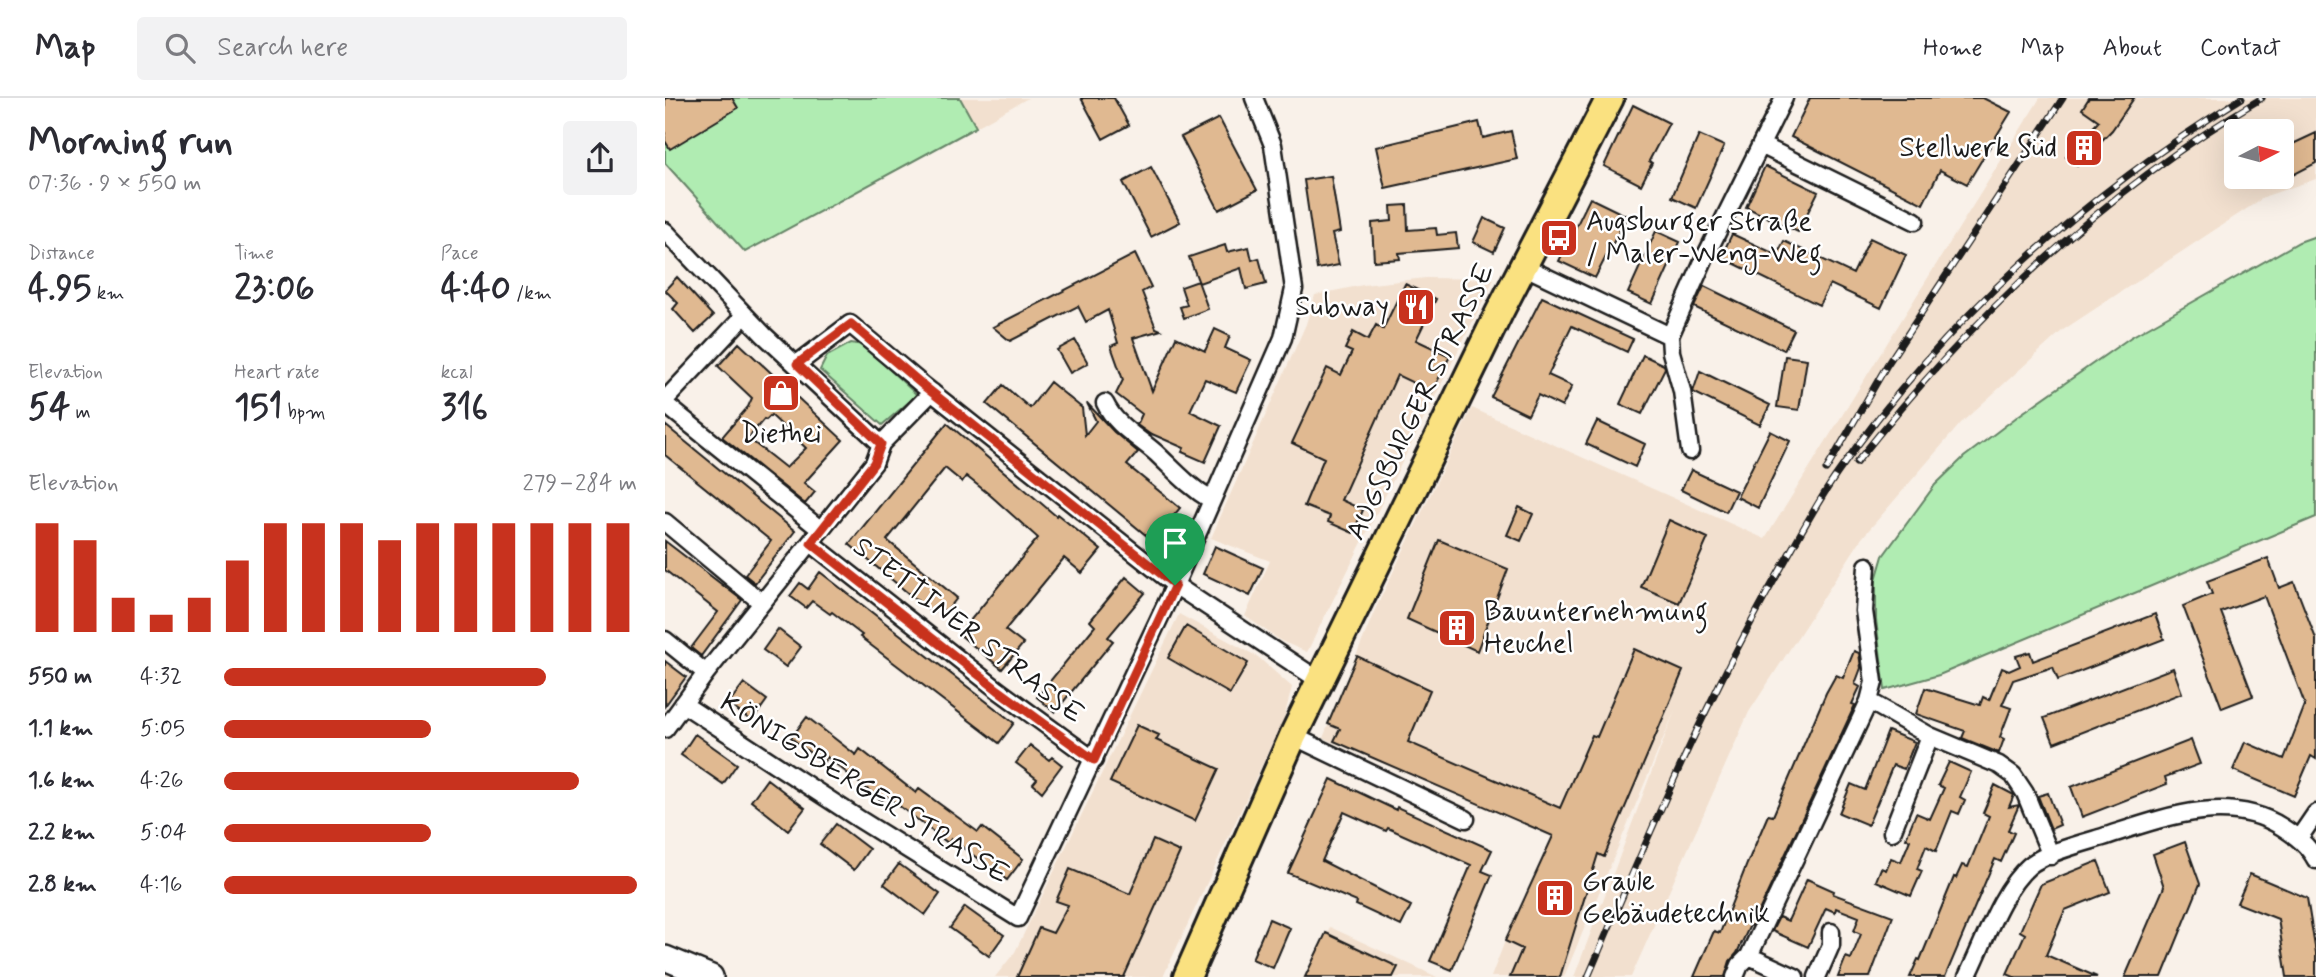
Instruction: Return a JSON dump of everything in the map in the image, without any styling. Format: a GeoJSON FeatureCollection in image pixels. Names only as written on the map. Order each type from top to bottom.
{"type":"FeatureCollection","features":[{"type":"Feature","properties":{"kind":"main road","name":"AUGSBURGER STRASSE"},"geometry":{"type":"LineString","coordinates":[[1187,977],[1293,736],[1523,266],[1610,98]]}},
{"type":"Feature","properties":{"kind":"street"},"geometry":{"type":"LineString","coordinates":[[1094,760],[1175,585],[1283,338],[1295,292],[1273,145],[1254,98]]}},
{"type":"Feature","properties":{"kind":"street"},"geometry":{"type":"LineString","coordinates":[[1690,451],[1682,391],[1671,352],[1670,336],[1702,264],[1784,98]]}},
{"type":"Feature","properties":{"kind":"street"},"geometry":{"type":"LineString","coordinates":[[1761,145],[1915,221]]}},
{"type":"Feature","properties":{"kind":"street"},"geometry":{"type":"LineString","coordinates":[[665,230],[744,316],[881,444]]}},
{"type":"Feature","properties":{"kind":"street"},"geometry":{"type":"LineString","coordinates":[[1523,266],[1670,336]]}},
{"type":"Feature","properties":{"kind":"street"},"geometry":{"type":"LineString","coordinates":[[665,402],[744,316]]}},
{"type":"Feature","properties":{"kind":"street"},"geometry":{"type":"LineString","coordinates":[[797,364],[851,324],[937,396],[1175,585],[1320,681]]}},
{"type":"Feature","properties":{"kind":"street"},"geometry":{"type":"LineString","coordinates":[[665,729],[706,673],[874,463],[881,444],[937,396]]}},
{"type":"Feature","properties":{"kind":"street","name":"STETTINER STRASSE"},"geometry":{"type":"LineString","coordinates":[[665,402],[816,537],[988,682],[1094,760]]}},
{"type":"Feature","properties":{"kind":"street"},"geometry":{"type":"LineString","coordinates":[[1105,403],[1111,416],[1157,454],[1191,488],[1211,500]]}},
{"type":"Feature","properties":{"kind":"street"},"geometry":{"type":"LineString","coordinates":[[665,522],[762,603]]}},
{"type":"Feature","properties":{"kind":"street"},"geometry":{"type":"LineString","coordinates":[[1735,977],[1740,965],[1749,956],[1869,701],[1874,682],[1864,611],[1867,566]]}},
{"type":"Feature","properties":{"kind":"street"},"geometry":{"type":"LineString","coordinates":[[665,640],[706,673]]}},
{"type":"Feature","properties":{"kind":"street"},"geometry":{"type":"LineString","coordinates":[[1869,701],[1930,736],[1999,765],[2013,775],[2025,793],[2051,856]]}},
{"type":"Feature","properties":{"kind":"street","name":"KÖNIGSBERGER STRASSE"},"geometry":{"type":"LineString","coordinates":[[683,704],[859,819],[1018,918],[1094,760]]}},
{"type":"Feature","properties":{"kind":"street"},"geometry":{"type":"LineString","coordinates":[[1293,736],[1465,819]]}},
{"type":"Feature","properties":{"kind":"street"},"geometry":{"type":"LineString","coordinates":[[1892,832],[1930,736]]}},
{"type":"Feature","properties":{"kind":"street"},"geometry":{"type":"LineString","coordinates":[[1968,977],[2014,881],[2031,863],[2156,820],[2216,809],[2237,810],[2267,818],[2299,838],[2316,860]]}},
{"type":"Feature","properties":{"kind":"street"},"geometry":{"type":"LineString","coordinates":[[2299,838],[2316,813]]}},
{"type":"Feature","properties":{"kind":"street"},"geometry":{"type":"LineString","coordinates":[[1817,977],[1831,945],[1831,932]]}},
{"type":"Feature","properties":{"kind":"street"},"geometry":{"type":"LineString","coordinates":[[1749,956],[1795,977]]}},
{"type":"Feature","properties":{"kind":"street"},"geometry":{"type":"LineString","coordinates":[[665,958],[711,977]]}},
{"type":"Feature","properties":{"kind":"shaded area"},"geometry":{"type":"Polygon","coordinates":[[[960,98],[1028,98],[976,127],[960,98]]]}},
{"type":"Feature","properties":{"kind":"shaded area"},"geometry":{"type":"Polygon","coordinates":[[[2040,98],[2316,98],[2316,179],[2294,186],[2294,119],[2224,119],[2224,189],[2287,189],[2266,196],[2063,330],[1961,423],[1862,538],[1749,712],[1631,977],[1574,977],[1675,710],[1564,977],[1491,977],[1553,836],[1323,738],[1374,612],[1472,408],[1765,539],[2040,98]]]}},
{"type":"Feature","properties":{"kind":"shaded area"},"geometry":{"type":"Polygon","coordinates":[[[1426,278],[1494,279],[1307,652],[1281,641],[1245,616],[1270,561],[1211,538],[1306,324],[1315,295],[1363,285],[1426,278]]]}},
{"type":"Feature","properties":{"kind":"shaded area"},"geometry":{"type":"Polygon","coordinates":[[[1179,614],[1258,657],[1292,687],[1284,718],[1163,977],[995,977],[1015,952],[1179,614]]]}},
{"type":"Feature","properties":{"kind":"shaded area"},"geometry":{"type":"Polygon","coordinates":[[[1330,927],[1437,977],[1305,977],[1330,927]]]}},
{"type":"Feature","properties":{"kind":"green space"},"geometry":{"type":"Polygon","coordinates":[[[665,98],[960,98],[976,127],[745,252],[665,163],[665,98]]]}},
{"type":"Feature","properties":{"kind":"green space"},"geometry":{"type":"Polygon","coordinates":[[[2316,236],[2316,517],[1939,675],[1885,690],[1876,620],[1876,580],[1883,556],[1935,485],[1964,457],[2018,416],[2131,337],[2299,242],[2316,236]]]}},
{"type":"Feature","properties":{"kind":"green space"},"geometry":{"type":"Polygon","coordinates":[[[851,343],[863,345],[917,395],[882,425],[820,370],[827,356],[851,343]]]}},
{"type":"Feature","properties":{"kind":"building"},"geometry":{"type":"Polygon","coordinates":[[[665,98],[732,98],[738,108],[670,149],[665,141],[665,98]]]}},
{"type":"Feature","properties":{"kind":"building"},"geometry":{"type":"Polygon","coordinates":[[[1081,98],[1114,98],[1129,125],[1103,139],[1081,98]]]}},
{"type":"Feature","properties":{"kind":"building"},"geometry":{"type":"Polygon","coordinates":[[[1810,98],[1983,98],[2011,112],[1967,184],[1940,170],[1923,204],[1791,137],[1810,98]]]}},
{"type":"Feature","properties":{"kind":"building"},"geometry":{"type":"Polygon","coordinates":[[[2089,98],[2134,98],[2112,130],[2077,166],[2066,157],[2099,121],[2082,109],[2089,98]]]}},
{"type":"Feature","properties":{"kind":"building"},"geometry":{"type":"Polygon","coordinates":[[[1633,105],[1669,123],[1649,161],[1652,163],[1641,185],[1604,166],[1633,105]]]}},
{"type":"Feature","properties":{"kind":"building"},"geometry":{"type":"Polygon","coordinates":[[[1219,118],[1257,190],[1219,210],[1181,137],[1219,118]]]}},
{"type":"Feature","properties":{"kind":"building"},"geometry":{"type":"Polygon","coordinates":[[[1479,122],[1483,138],[1511,131],[1517,159],[1385,188],[1376,147],[1479,122]]]}},
{"type":"Feature","properties":{"kind":"building"},"geometry":{"type":"Polygon","coordinates":[[[2316,133],[2316,163],[2294,174],[2294,143],[2316,133]]]}},
{"type":"Feature","properties":{"kind":"building"},"geometry":{"type":"Polygon","coordinates":[[[1699,135],[1724,146],[1696,208],[1672,197],[1699,135]]]}},
{"type":"Feature","properties":{"kind":"building"},"geometry":{"type":"Polygon","coordinates":[[[1765,166],[1818,192],[1798,232],[1746,207],[1765,166]]]}},
{"type":"Feature","properties":{"kind":"building"},"geometry":{"type":"Polygon","coordinates":[[[1151,167],[1180,222],[1151,237],[1123,182],[1151,167]]]}},
{"type":"Feature","properties":{"kind":"building"},"geometry":{"type":"Polygon","coordinates":[[[1331,176],[1340,232],[1332,234],[1339,265],[1317,269],[1304,180],[1331,176]]]}},
{"type":"Feature","properties":{"kind":"building"},"geometry":{"type":"Polygon","coordinates":[[[1590,198],[1627,216],[1595,278],[1559,261],[1590,198]]]}},
{"type":"Feature","properties":{"kind":"building"},"geometry":{"type":"Polygon","coordinates":[[[1407,205],[1408,230],[1436,228],[1437,235],[1456,233],[1458,248],[1399,253],[1400,259],[1374,261],[1372,223],[1392,221],[1391,206],[1407,205]]]}},
{"type":"Feature","properties":{"kind":"building"},"geometry":{"type":"Polygon","coordinates":[[[1484,218],[1505,228],[1494,252],[1473,242],[1484,218]]]}},
{"type":"Feature","properties":{"kind":"building"},"geometry":{"type":"Polygon","coordinates":[[[1656,231],[1680,242],[1652,304],[1628,293],[1656,231]]]}},
{"type":"Feature","properties":{"kind":"building"},"geometry":{"type":"Polygon","coordinates":[[[1732,234],[1777,255],[1784,241],[1853,274],[1870,238],[1906,255],[1881,308],[1830,284],[1819,305],[1721,257],[1732,234]]]}},
{"type":"Feature","properties":{"kind":"building"},"geometry":{"type":"Polygon","coordinates":[[[1225,245],[1227,252],[1249,247],[1252,260],[1259,258],[1266,284],[1246,289],[1241,268],[1199,283],[1189,257],[1225,245]]]}},
{"type":"Feature","properties":{"kind":"building"},"geometry":{"type":"Polygon","coordinates":[[[1135,254],[1151,287],[1142,292],[1156,328],[1161,330],[1133,338],[1152,391],[1176,337],[1205,351],[1215,329],[1230,336],[1225,348],[1251,360],[1236,392],[1205,379],[1190,411],[1221,426],[1205,462],[1182,452],[1184,448],[1151,435],[1137,425],[1142,414],[1116,394],[1123,380],[1111,346],[1118,343],[1108,310],[1086,322],[1078,306],[1010,341],[993,327],[1135,254]]]}},
{"type":"Feature","properties":{"kind":"building"},"geometry":{"type":"Polygon","coordinates":[[[677,277],[713,316],[695,333],[673,309],[678,303],[665,290],[677,277]]]}},
{"type":"Feature","properties":{"kind":"building"},"geometry":{"type":"Polygon","coordinates":[[[1198,281],[1208,309],[1184,318],[1180,307],[1187,305],[1181,287],[1198,281]]]}},
{"type":"Feature","properties":{"kind":"building"},"geometry":{"type":"Polygon","coordinates":[[[1405,284],[1436,299],[1416,340],[1450,356],[1432,392],[1397,375],[1341,500],[1363,510],[1353,533],[1328,522],[1330,516],[1304,506],[1324,458],[1292,443],[1327,368],[1341,375],[1352,352],[1345,349],[1353,332],[1368,340],[1376,325],[1383,329],[1405,284]]]}},
{"type":"Feature","properties":{"kind":"building"},"geometry":{"type":"Polygon","coordinates":[[[1704,286],[1794,330],[1784,350],[1694,307],[1704,286]]]}},
{"type":"Feature","properties":{"kind":"building"},"geometry":{"type":"Polygon","coordinates":[[[1542,297],[1633,339],[1627,352],[1572,326],[1548,375],[1572,386],[1562,407],[1538,395],[1528,415],[1491,397],[1542,297]]]}},
{"type":"Feature","properties":{"kind":"building"},"geometry":{"type":"Polygon","coordinates":[[[1075,340],[1088,363],[1070,373],[1057,350],[1075,340]]]}},
{"type":"Feature","properties":{"kind":"building"},"geometry":{"type":"Polygon","coordinates":[[[739,343],[843,440],[804,483],[815,492],[805,504],[722,437],[748,407],[752,398],[718,366],[739,343]],[[771,415],[764,419],[748,438],[786,468],[806,448],[771,415]]]}},
{"type":"Feature","properties":{"kind":"building"},"geometry":{"type":"Polygon","coordinates":[[[1643,355],[1665,368],[1642,414],[1620,404],[1643,355]]]}},
{"type":"Feature","properties":{"kind":"building"},"geometry":{"type":"Polygon","coordinates":[[[1785,356],[1807,359],[1799,410],[1777,407],[1785,356]]]}},
{"type":"Feature","properties":{"kind":"building"},"geometry":{"type":"Polygon","coordinates":[[[1700,371],[1770,405],[1760,425],[1693,392],[1700,371]]]}},
{"type":"Feature","properties":{"kind":"building"},"geometry":{"type":"Polygon","coordinates":[[[1050,382],[1082,408],[1085,435],[1096,421],[1087,403],[1114,432],[1138,452],[1127,465],[1180,508],[1153,541],[987,404],[1003,385],[1030,408],[1050,382]]]}},
{"type":"Feature","properties":{"kind":"building"},"geometry":{"type":"Polygon","coordinates":[[[1597,421],[1645,444],[1635,467],[1586,444],[1597,421]]]}},
{"type":"Feature","properties":{"kind":"building"},"geometry":{"type":"Polygon","coordinates":[[[947,423],[1056,516],[1057,514],[1101,550],[1082,573],[1064,558],[1005,630],[1023,644],[1002,669],[959,634],[1038,538],[990,495],[966,476],[962,482],[945,468],[887,540],[957,598],[946,612],[938,606],[932,613],[849,544],[947,423]]]}},
{"type":"Feature","properties":{"kind":"building"},"geometry":{"type":"Polygon","coordinates":[[[665,425],[795,531],[755,583],[745,575],[771,541],[665,455],[665,425]]]}},
{"type":"Feature","properties":{"kind":"building"},"geometry":{"type":"Polygon","coordinates":[[[1770,431],[1790,441],[1758,508],[1737,497],[1770,431]]]}},
{"type":"Feature","properties":{"kind":"building"},"geometry":{"type":"Polygon","coordinates":[[[1691,470],[1736,491],[1726,512],[1681,490],[1691,470]]]}},
{"type":"Feature","properties":{"kind":"building"},"geometry":{"type":"Polygon","coordinates":[[[1519,507],[1533,514],[1521,541],[1507,535],[1519,507]]]}},
{"type":"Feature","properties":{"kind":"building"},"geometry":{"type":"Polygon","coordinates":[[[1669,520],[1708,538],[1679,603],[1641,587],[1669,520]]]}},
{"type":"Feature","properties":{"kind":"building"},"geometry":{"type":"Polygon","coordinates":[[[1439,540],[1508,569],[1477,651],[1407,619],[1439,540]]]}},
{"type":"Feature","properties":{"kind":"building"},"geometry":{"type":"Polygon","coordinates":[[[665,541],[742,600],[701,656],[691,648],[718,612],[665,570],[665,541]]]}},
{"type":"Feature","properties":{"kind":"building"},"geometry":{"type":"Polygon","coordinates":[[[1215,546],[1263,568],[1250,596],[1203,574],[1215,546]]]}},
{"type":"Feature","properties":{"kind":"building"},"geometry":{"type":"Polygon","coordinates":[[[2268,558],[2279,588],[2294,582],[2316,639],[2316,759],[2311,756],[2294,796],[2233,770],[2245,742],[2284,759],[2305,705],[2264,596],[2221,612],[2253,696],[2222,708],[2183,606],[2212,594],[2207,581],[2268,558]]]}},
{"type":"Feature","properties":{"kind":"building"},"geometry":{"type":"Polygon","coordinates":[[[820,572],[1014,723],[999,743],[860,637],[862,635],[832,612],[830,614],[812,601],[806,608],[790,596],[800,583],[808,589],[820,572]]]}},
{"type":"Feature","properties":{"kind":"building"},"geometry":{"type":"Polygon","coordinates":[[[1126,577],[1145,593],[1108,637],[1113,641],[1055,712],[1037,697],[1095,626],[1090,621],[1126,577]]]}},
{"type":"Feature","properties":{"kind":"building"},"geometry":{"type":"Polygon","coordinates":[[[2155,614],[2164,639],[2058,680],[2053,667],[2013,680],[2002,705],[2011,708],[2000,737],[2004,739],[1999,753],[1962,738],[1965,731],[1916,714],[1925,688],[1980,705],[1983,697],[1989,700],[2002,668],[2009,671],[2020,666],[2016,656],[2030,652],[2033,661],[2155,614]]]}},
{"type":"Feature","properties":{"kind":"building"},"geometry":{"type":"Polygon","coordinates":[[[1186,626],[1248,663],[1230,694],[1168,658],[1186,626]]]}},
{"type":"Feature","properties":{"kind":"building"},"geometry":{"type":"Polygon","coordinates":[[[778,629],[801,647],[786,667],[763,650],[778,629]]]}},
{"type":"Feature","properties":{"kind":"building"},"geometry":{"type":"Polygon","coordinates":[[[1634,649],[1683,671],[1604,857],[1598,854],[1560,977],[1510,977],[1522,949],[1505,941],[1553,836],[1334,741],[1340,729],[1328,724],[1357,656],[1430,690],[1408,742],[1560,808],[1592,735],[1597,737],[1634,649]]]}},
{"type":"Feature","properties":{"kind":"building"},"geometry":{"type":"Polygon","coordinates":[[[1854,651],[1859,653],[1861,668],[1855,684],[1860,687],[1852,704],[1855,705],[1752,926],[1750,925],[1737,953],[1730,961],[1725,977],[1694,977],[1714,931],[1720,933],[1768,815],[1773,816],[1826,693],[1836,675],[1843,678],[1854,651]]]}},
{"type":"Feature","properties":{"kind":"building"},"geometry":{"type":"Polygon","coordinates":[[[665,661],[686,677],[665,706],[665,661]]]}},
{"type":"Feature","properties":{"kind":"building"},"geometry":{"type":"Polygon","coordinates":[[[2173,668],[2182,693],[2054,743],[2044,718],[2173,668]]]}},
{"type":"Feature","properties":{"kind":"building"},"geometry":{"type":"Polygon","coordinates":[[[744,683],[767,700],[752,721],[728,704],[744,683]]]}},
{"type":"Feature","properties":{"kind":"building"},"geometry":{"type":"Polygon","coordinates":[[[807,717],[856,755],[860,749],[916,793],[919,789],[978,832],[982,827],[1023,859],[1007,880],[951,839],[948,843],[886,796],[882,801],[827,757],[823,763],[791,738],[807,717]]]}},
{"type":"Feature","properties":{"kind":"building"},"geometry":{"type":"Polygon","coordinates":[[[1137,725],[1159,735],[1156,740],[1219,769],[1195,821],[1110,782],[1137,725]]]}},
{"type":"Feature","properties":{"kind":"building"},"geometry":{"type":"Polygon","coordinates":[[[1888,731],[1915,742],[1904,769],[1893,765],[1868,825],[1839,813],[1851,784],[1865,790],[1888,731]]]}},
{"type":"Feature","properties":{"kind":"building"},"geometry":{"type":"Polygon","coordinates":[[[695,734],[737,764],[723,784],[681,755],[695,734]]]}},
{"type":"Feature","properties":{"kind":"building"},"geometry":{"type":"Polygon","coordinates":[[[2191,740],[2200,764],[2165,777],[2167,784],[2082,817],[2071,787],[2191,740]]]}},
{"type":"Feature","properties":{"kind":"building"},"geometry":{"type":"Polygon","coordinates":[[[1030,745],[1049,760],[1052,757],[1062,765],[1042,792],[1033,784],[1037,779],[1016,763],[1030,745]]]}},
{"type":"Feature","properties":{"kind":"building"},"geometry":{"type":"Polygon","coordinates":[[[1949,762],[1971,772],[1960,797],[1965,800],[1959,814],[1952,811],[1936,851],[1926,846],[1917,869],[1922,871],[1911,896],[1876,881],[1881,868],[1886,870],[1891,858],[1901,862],[1910,840],[1906,838],[1916,813],[1930,819],[1944,788],[1938,785],[1949,762]]]}},
{"type":"Feature","properties":{"kind":"building"},"geometry":{"type":"Polygon","coordinates":[[[767,779],[805,808],[788,830],[751,801],[767,779]]]}},
{"type":"Feature","properties":{"kind":"building"},"geometry":{"type":"Polygon","coordinates":[[[1331,779],[1396,810],[1397,807],[1492,850],[1482,871],[1492,875],[1452,970],[1430,961],[1471,865],[1388,828],[1386,831],[1344,812],[1322,861],[1411,906],[1401,926],[1356,905],[1357,902],[1288,873],[1331,779]]]}},
{"type":"Feature","properties":{"kind":"building"},"geometry":{"type":"Polygon","coordinates":[[[1995,785],[2014,795],[2009,807],[2019,805],[2008,830],[2014,833],[2001,862],[1995,859],[1945,977],[1910,977],[1918,959],[1920,960],[1954,877],[1956,878],[1962,865],[1968,867],[1989,816],[1983,813],[1995,785]]]}},
{"type":"Feature","properties":{"kind":"building"},"geometry":{"type":"Polygon","coordinates":[[[2048,793],[2060,825],[2051,829],[2038,796],[2048,793]]]}},
{"type":"Feature","properties":{"kind":"building"},"geometry":{"type":"Polygon","coordinates":[[[836,824],[869,849],[854,870],[820,844],[836,824]]]}},
{"type":"Feature","properties":{"kind":"building"},"geometry":{"type":"Polygon","coordinates":[[[1153,840],[1180,852],[1124,977],[1017,977],[1039,928],[1053,933],[1068,905],[1056,901],[1070,869],[1130,894],[1153,840]]]}},
{"type":"Feature","properties":{"kind":"building"},"geometry":{"type":"Polygon","coordinates":[[[2185,842],[2200,884],[2162,977],[2125,977],[2164,887],[2153,854],[2185,842]]]}},
{"type":"Feature","properties":{"kind":"building"},"geometry":{"type":"Polygon","coordinates":[[[2098,861],[2110,892],[2065,910],[2046,955],[2097,977],[2014,977],[2007,974],[2025,934],[2020,931],[2041,884],[2098,861]]]}},
{"type":"Feature","properties":{"kind":"building"},"geometry":{"type":"Polygon","coordinates":[[[899,864],[940,894],[925,915],[884,884],[899,864]]]}},
{"type":"Feature","properties":{"kind":"building"},"geometry":{"type":"Polygon","coordinates":[[[2250,874],[2307,898],[2316,953],[2316,977],[2287,977],[2278,919],[2237,903],[2250,874]]]}},
{"type":"Feature","properties":{"kind":"building"},"geometry":{"type":"Polygon","coordinates":[[[1807,879],[1834,891],[1833,894],[1893,916],[1870,977],[1838,977],[1846,957],[1851,959],[1861,934],[1854,931],[1859,917],[1836,908],[1835,912],[1826,908],[1808,947],[1772,931],[1779,917],[1788,921],[1807,879]]]}},
{"type":"Feature","properties":{"kind":"building"},"geometry":{"type":"Polygon","coordinates":[[[965,907],[1004,935],[989,956],[950,928],[965,907]]]}},
{"type":"Feature","properties":{"kind":"building"},"geometry":{"type":"Polygon","coordinates":[[[1269,919],[1290,928],[1273,968],[1252,959],[1269,919]]]}},
{"type":"Feature","properties":{"kind":"building"},"geometry":{"type":"Polygon","coordinates":[[[1326,933],[1398,967],[1393,977],[1305,977],[1326,933]]]}},
{"type":"Feature","properties":{"kind":"railway"},"geometry":{"type":"LineString","coordinates":[[1826,470],[1887,365],[2063,98]]}},
{"type":"Feature","properties":{"kind":"railway"},"geometry":{"type":"LineString","coordinates":[[1588,977],[1678,771],[1727,669],[1814,509],[1878,418],[1970,313],[2072,219],[2127,176],[2242,98]]}},
{"type":"Feature","properties":{"kind":"railway"},"geometry":{"type":"LineString","coordinates":[[1856,463],[1945,358],[2042,261],[2148,174],[2204,134],[2262,98]]}},
{"type":"Feature","properties":{"kind":"place","name":"Stellwerk Süd"},"geometry":{"type":"Point","coordinates":[2084,148]}},
{"type":"Feature","properties":{"kind":"place","name":"Augsburger Straße / Maler-Weng-Weg"},"geometry":{"type":"Point","coordinates":[1559,238]}},
{"type":"Feature","properties":{"kind":"place","name":"Subway"},"geometry":{"type":"Point","coordinates":[1416,307]}},
{"type":"Feature","properties":{"kind":"place","name":"Diethei"},"geometry":{"type":"Point","coordinates":[781,393]}},
{"type":"Feature","properties":{"kind":"place","name":"Bauunternehmung Heuchel"},"geometry":{"type":"Point","coordinates":[1457,628]}},
{"type":"Feature","properties":{"kind":"place","name":"Graule Gebäudetechnik"},"geometry":{"type":"Point","coordinates":[1555,898]}},
{"type":"Feature","properties":{"kind":"route"},"geometry":{"type":"LineString","coordinates":[[851,324],[924,386],[1175,585],[1094,760],[998,690],[811,543],[874,463],[881,444],[797,364],[851,324]]}}]}
